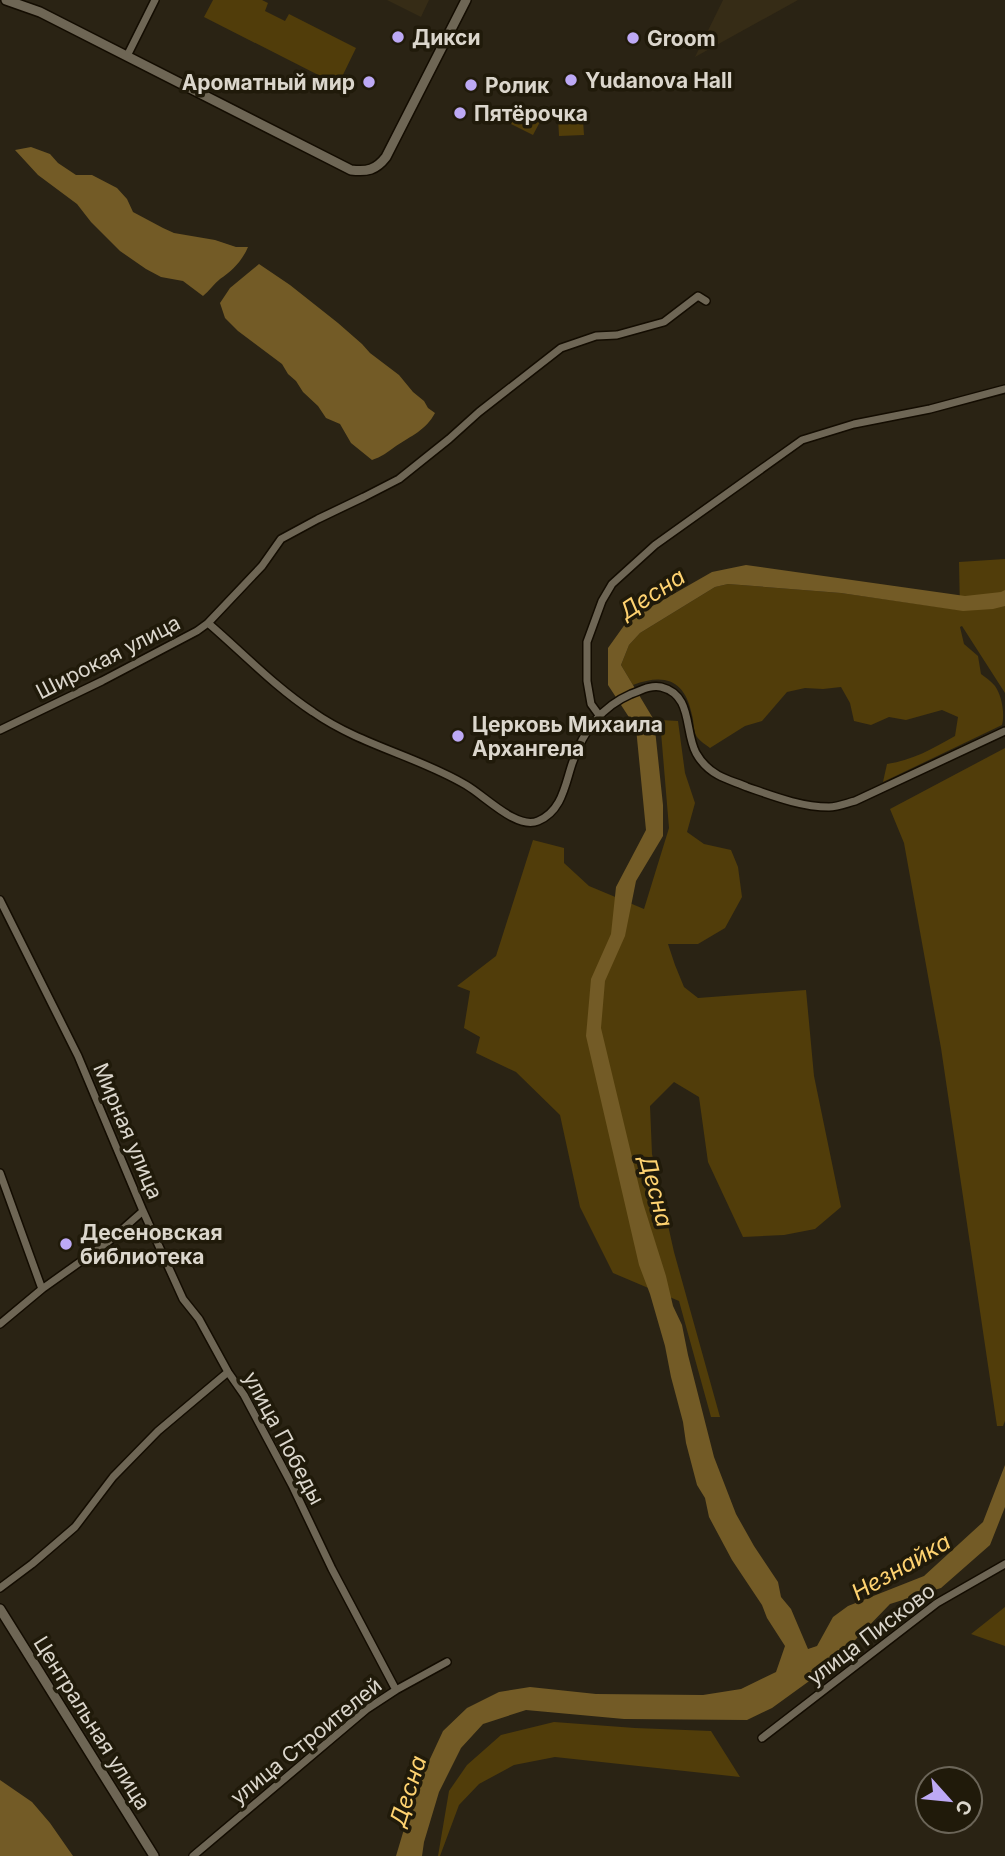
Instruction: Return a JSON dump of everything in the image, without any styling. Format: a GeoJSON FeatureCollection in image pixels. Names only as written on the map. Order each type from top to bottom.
{"type":"FeatureCollection","features":[{"type":"Feature","properties":{"kind":"street"},"geometry":{"type":"LineString","coordinates":[[6,0],[40,12],[351,170],[365,172],[380,165],[386,157],[466,0]]}},
{"type":"Feature","properties":{"kind":"street"},"geometry":{"type":"LineString","coordinates":[[127,56],[155,0]]}},
{"type":"Feature","properties":{"kind":"street"},"geometry":{"type":"LineString","coordinates":[[208,623],[262,566],[281,539],[398,479],[561,348],[596,336],[617,335],[664,322],[698,296],[706,300]]}},
{"type":"Feature","properties":{"kind":"street"},"geometry":{"type":"LineString","coordinates":[[1005,388],[854,424],[802,440],[655,545],[612,584],[602,601],[586,642],[587,681],[592,704],[599,715],[615,701],[652,685],[674,691],[681,700],[695,752],[706,767],[720,776],[788,801],[833,807],[855,801],[1005,731]]}},
{"type":"Feature","properties":{"kind":"street","name":"Широкая улица"},"geometry":{"type":"LineString","coordinates":[[0,730],[102,681],[208,623],[287,693],[313,712],[344,731],[452,777],[525,824],[539,821],[553,810],[563,796],[572,763],[599,715]]}},
{"type":"Feature","properties":{"kind":"street","name":"Мирная улица"},"geometry":{"type":"LineString","coordinates":[[0,900],[78,1056],[183,1299],[228,1372]]}},
{"type":"Feature","properties":{"kind":"street"},"geometry":{"type":"LineString","coordinates":[[0,1173],[41,1289]]}},
{"type":"Feature","properties":{"kind":"street"},"geometry":{"type":"LineString","coordinates":[[0,1324],[41,1289],[108,1242],[143,1211]]}},
{"type":"Feature","properties":{"kind":"street","name":"улица Победы"},"geometry":{"type":"LineString","coordinates":[[0,1588],[75,1527],[113,1477],[158,1431],[228,1372],[244,1395],[292,1485],[396,1690]]}},
{"type":"Feature","properties":{"kind":"street","name":"улица Писково"},"geometry":{"type":"LineString","coordinates":[[762,1738],[937,1603],[1005,1564]]}},
{"type":"Feature","properties":{"kind":"street","name":"Центральная улица"},"geometry":{"type":"LineString","coordinates":[[0,1609],[154,1856]]}},
{"type":"Feature","properties":{"kind":"street","name":"улица Строителей"},"geometry":{"type":"LineString","coordinates":[[193,1856],[367,1709],[447,1662]]}},
{"type":"Feature","properties":{"kind":"shaded area"},"geometry":{"type":"Polygon","coordinates":[[[213,0],[262,0],[268,3],[265,11],[285,21],[289,14],[356,48],[338,85],[204,17],[213,0]]]}},
{"type":"Feature","properties":{"kind":"shaded area"},"geometry":{"type":"Polygon","coordinates":[[[387,0],[429,0],[421,17],[387,0]]]}},
{"type":"Feature","properties":{"kind":"shaded area"},"geometry":{"type":"Polygon","coordinates":[[[723,0],[798,0],[695,57],[723,0]]]}},
{"type":"Feature","properties":{"kind":"shaded area"},"geometry":{"type":"Polygon","coordinates":[[[573,115],[583,120],[584,135],[559,136],[558,116],[573,115]]]}},
{"type":"Feature","properties":{"kind":"shaded area"},"geometry":{"type":"Polygon","coordinates":[[[542,118],[533,135],[509,123],[511,120],[542,118]]]}},
{"type":"Feature","properties":{"kind":"shaded area"},"geometry":{"type":"Polygon","coordinates":[[[31,147],[50,154],[76,175],[92,175],[117,188],[127,199],[133,212],[163,228],[236,247],[248,247],[229,273],[203,296],[183,281],[161,277],[120,251],[77,204],[38,175],[15,150],[31,147]]]}},
{"type":"Feature","properties":{"kind":"shaded area"},"geometry":{"type":"Polygon","coordinates":[[[259,264],[338,323],[399,375],[435,413],[427,424],[372,460],[351,443],[340,424],[326,418],[282,364],[225,318],[220,303],[230,288],[259,264]]]}},
{"type":"Feature","properties":{"kind":"shaded area"},"geometry":{"type":"Polygon","coordinates":[[[1005,559],[1005,693],[962,626],[960,627],[964,644],[978,656],[981,674],[997,690],[1003,710],[1002,725],[883,782],[887,764],[914,757],[955,736],[958,717],[942,710],[906,720],[889,717],[871,725],[854,721],[850,703],[841,687],[805,688],[787,692],[762,721],[745,726],[710,748],[696,735],[689,703],[679,687],[664,680],[644,681],[633,685],[621,665],[629,645],[640,633],[715,587],[728,584],[841,593],[960,610],[959,562],[1005,559]]]}},
{"type":"Feature","properties":{"kind":"shaded area"},"geometry":{"type":"Polygon","coordinates":[[[746,565],[965,596],[1005,590],[1005,606],[963,611],[841,593],[728,584],[715,587],[640,633],[629,645],[621,665],[654,720],[663,805],[663,836],[636,881],[625,936],[605,981],[601,1028],[643,1203],[673,1306],[682,1325],[714,1457],[736,1514],[778,1582],[781,1597],[791,1609],[808,1649],[817,1646],[833,1617],[848,1606],[924,1576],[983,1522],[1005,1465],[1005,1507],[990,1545],[941,1588],[890,1604],[830,1666],[772,1708],[747,1720],[624,1719],[526,1710],[483,1724],[461,1748],[439,1792],[422,1856],[396,1856],[416,1789],[443,1731],[467,1708],[499,1692],[530,1687],[596,1694],[703,1695],[741,1689],[776,1672],[785,1646],[732,1560],[709,1517],[705,1498],[697,1485],[665,1346],[639,1265],[586,1036],[591,979],[611,934],[616,887],[646,830],[636,728],[608,685],[608,648],[628,620],[712,572],[746,565]]]}},
{"type":"Feature","properties":{"kind":"shaded area"},"geometry":{"type":"Polygon","coordinates":[[[660,720],[678,721],[685,773],[695,803],[687,832],[704,844],[731,850],[738,867],[742,897],[725,928],[698,944],[668,944],[675,965],[684,987],[698,998],[806,990],[814,1076],[841,1207],[815,1229],[784,1235],[743,1237],[708,1162],[699,1097],[674,1082],[650,1106],[652,1154],[674,1252],[720,1417],[711,1417],[679,1301],[613,1273],[580,1207],[560,1115],[516,1072],[476,1053],[480,1037],[464,1028],[470,991],[457,986],[496,956],[533,840],[564,848],[564,863],[589,886],[644,909],[669,828],[660,720]]]}},
{"type":"Feature","properties":{"kind":"shaded area"},"geometry":{"type":"Polygon","coordinates":[[[1005,748],[1005,1421],[1003,1426],[997,1426],[941,1048],[904,843],[890,809],[1005,748]]]}},
{"type":"Feature","properties":{"kind":"shaded area"},"geometry":{"type":"Polygon","coordinates":[[[1005,1607],[1005,1646],[971,1634],[1005,1607]]]}},
{"type":"Feature","properties":{"kind":"shaded area"},"geometry":{"type":"Polygon","coordinates":[[[554,1722],[711,1731],[740,1777],[555,1757],[514,1765],[479,1784],[459,1805],[438,1856],[449,1791],[467,1765],[501,1735],[554,1722]]]}},
{"type":"Feature","properties":{"kind":"shaded area"},"geometry":{"type":"Polygon","coordinates":[[[0,1780],[32,1802],[73,1856],[0,1856],[0,1780]]]}},
{"type":"Feature","properties":{"kind":"place","name":"Дикси"},"geometry":{"type":"Point","coordinates":[398,37]}},
{"type":"Feature","properties":{"kind":"place","name":"Groom"},"geometry":{"type":"Point","coordinates":[633,38]}},
{"type":"Feature","properties":{"kind":"place","name":"Yudanova Hall"},"geometry":{"type":"Point","coordinates":[571,80]}},
{"type":"Feature","properties":{"kind":"place","name":"Ароматный мир"},"geometry":{"type":"Point","coordinates":[369,82]}},
{"type":"Feature","properties":{"kind":"place","name":"Ролик"},"geometry":{"type":"Point","coordinates":[471,85]}},
{"type":"Feature","properties":{"kind":"place","name":"Пятёрочка"},"geometry":{"type":"Point","coordinates":[460,113]}},
{"type":"Feature","properties":{"kind":"place","name":"Церковь Михаила Архангела"},"geometry":{"type":"Point","coordinates":[458,736]}},
{"type":"Feature","properties":{"kind":"place","name":"Десеновская библиотека"},"geometry":{"type":"Point","coordinates":[66,1244]}},
{"type":"Feature","properties":{"kind":"water label","name":"Десна"},"geometry":{"type":"Point","coordinates":[652,594]}},
{"type":"Feature","properties":{"kind":"water label","name":"Десна"},"geometry":{"type":"Point","coordinates":[656,1191]}},
{"type":"Feature","properties":{"kind":"water label","name":"Незнайка"},"geometry":{"type":"Point","coordinates":[901,1567]}},
{"type":"Feature","properties":{"kind":"water label","name":"Десна"},"geometry":{"type":"Point","coordinates":[408,1791]}}]}
